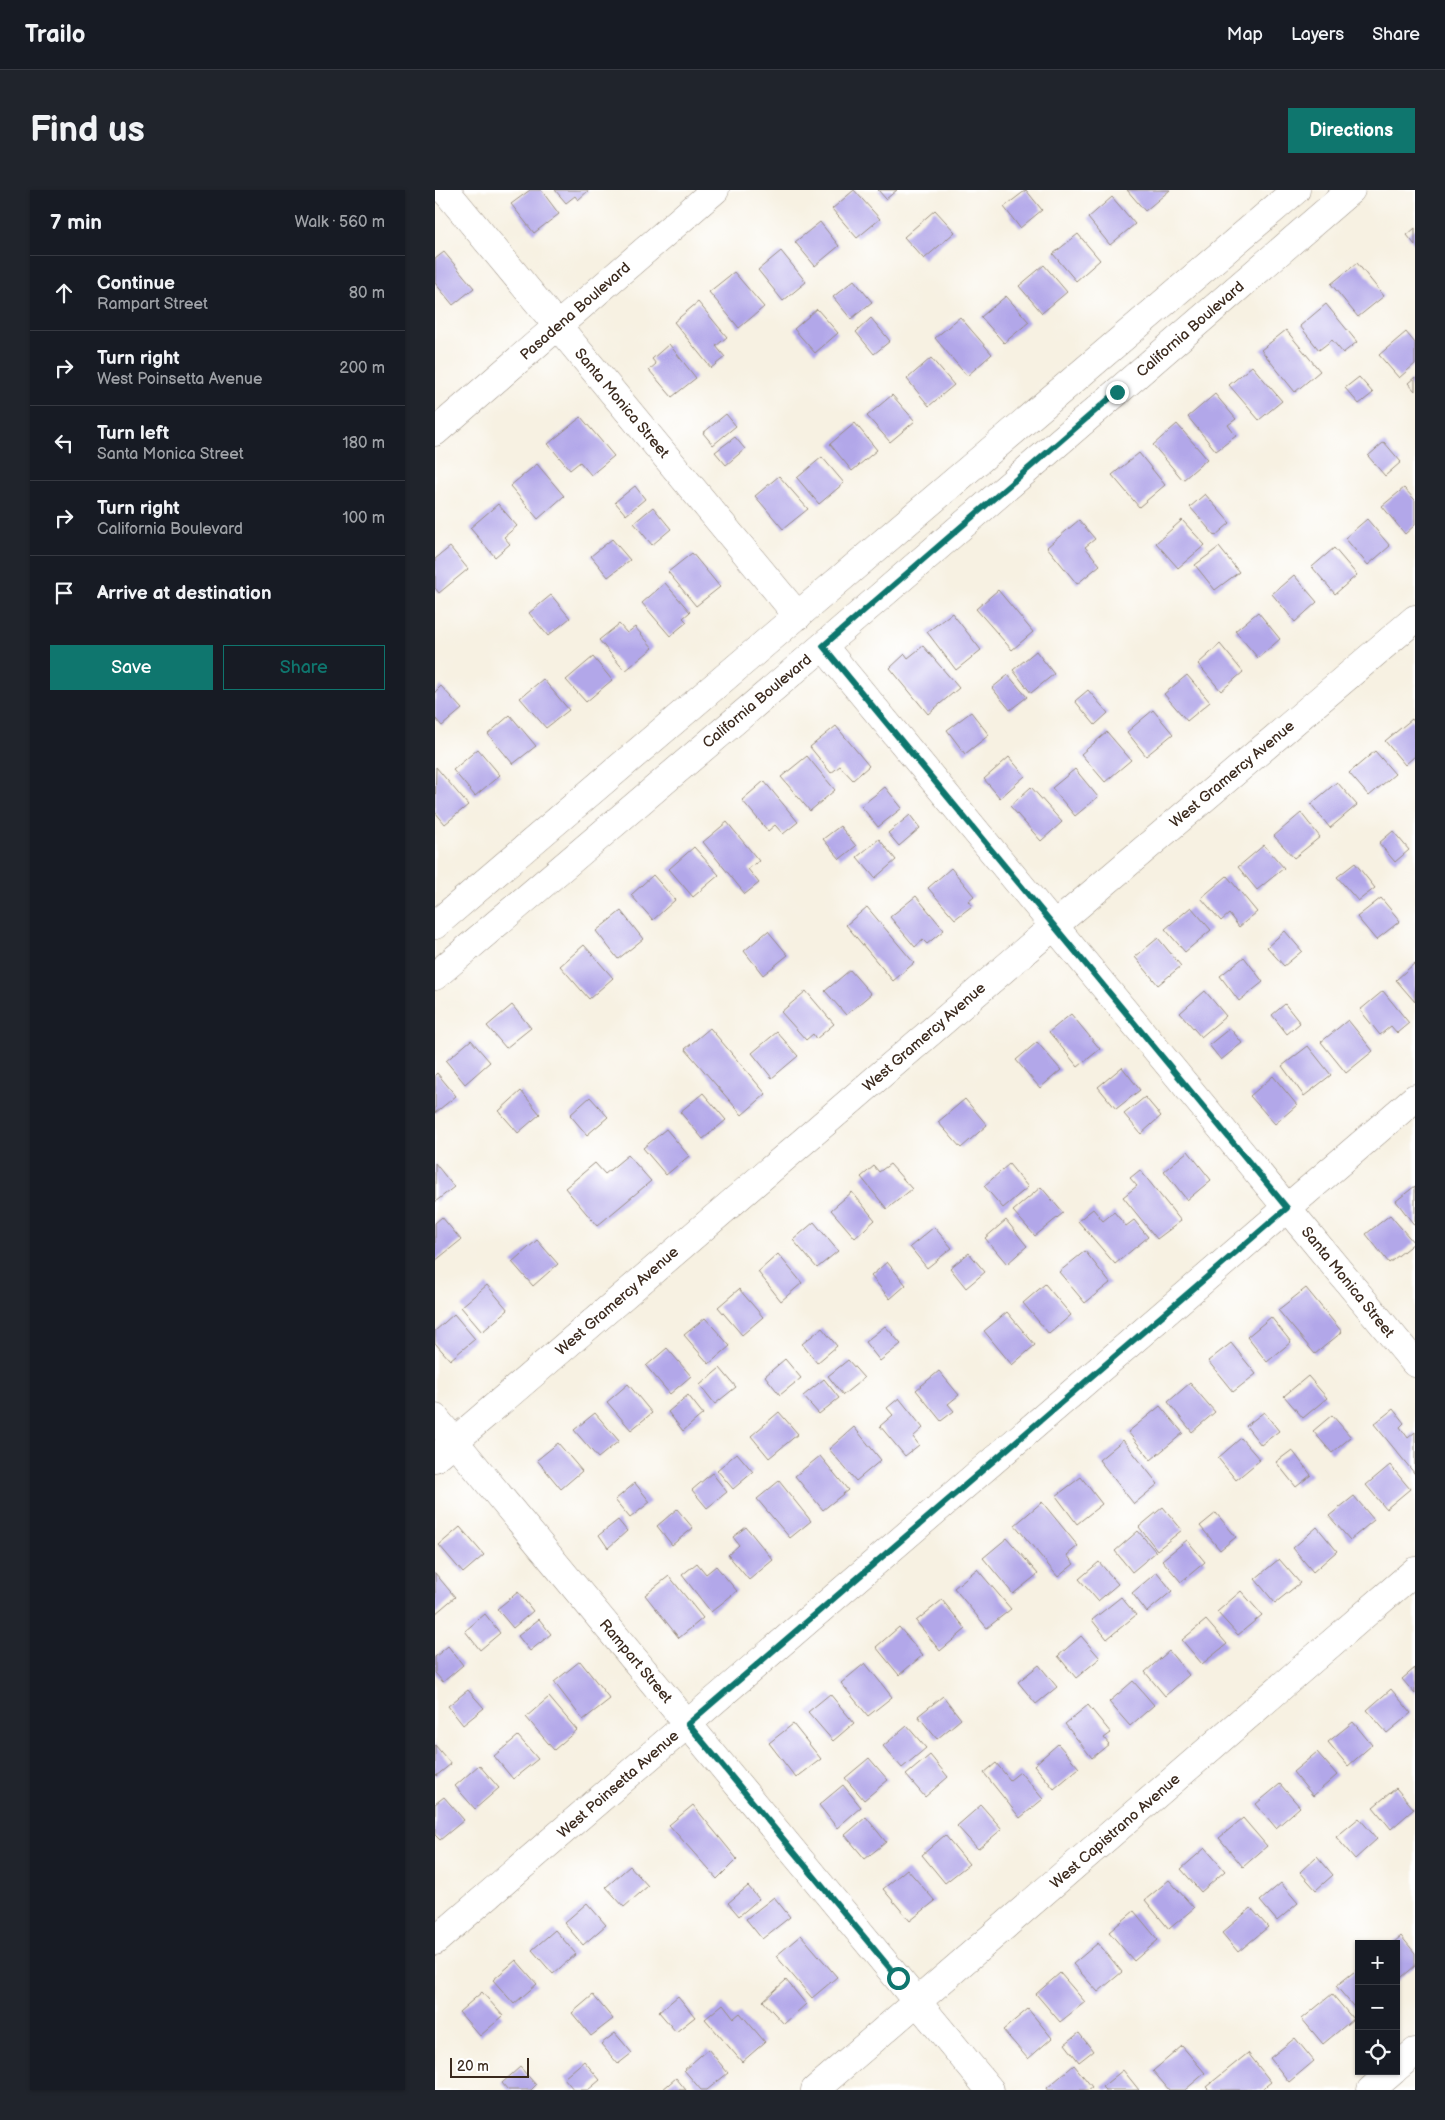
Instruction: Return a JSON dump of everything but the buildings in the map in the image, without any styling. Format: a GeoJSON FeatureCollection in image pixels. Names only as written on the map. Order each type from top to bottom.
{"type":"FeatureCollection","features":[{"type":"Feature","properties":{"kind":"street","name":"Santa Monica Street"},"geometry":{"type":"LineString","coordinates":[[445,190],[798,616]]}},
{"type":"Feature","properties":{"kind":"street","name":"Pasadena Boulevard"},"geometry":{"type":"LineString","coordinates":[[435,432],[715,190]]}},
{"type":"Feature","properties":{"kind":"street"},"geometry":{"type":"LineString","coordinates":[[435,925],[1296,190]]}},
{"type":"Feature","properties":{"kind":"street","name":"California Boulevard"},"geometry":{"type":"LineString","coordinates":[[435,976],[823,646],[1351,190]]}},
{"type":"Feature","properties":{"kind":"street"},"geometry":{"type":"LineString","coordinates":[[1093,364],[1117,392]]}},
{"type":"Feature","properties":{"kind":"street"},"geometry":{"type":"LineString","coordinates":[[798,616],[789,637],[799,648],[823,646]]}},
{"type":"Feature","properties":{"kind":"street","name":"West Gramercy Avenue"},"geometry":{"type":"LineString","coordinates":[[445,1449],[1415,619]]}},
{"type":"Feature","properties":{"kind":"street","name":"Santa Monica Street"},"geometry":{"type":"LineString","coordinates":[[823,646],[1415,1363]]}},
{"type":"Feature","properties":{"kind":"street"},"geometry":{"type":"LineString","coordinates":[[497,872],[523,900]]}},
{"type":"Feature","properties":{"kind":"street","name":"West Poinsetta Avenue"},"geometry":{"type":"LineString","coordinates":[[435,1941],[1415,1098]]}},
{"type":"Feature","properties":{"kind":"street","name":"Rampart Street"},"geometry":{"type":"LineString","coordinates":[[435,1418],[445,1449],[688,1724],[991,2090]]}},
{"type":"Feature","properties":{"kind":"street","name":"West Capistrano Avenue"},"geometry":{"type":"LineString","coordinates":[[815,2090],[1415,1571]]}},
{"type":"Feature","properties":{"kind":"street"},"geometry":{"type":"LineString","coordinates":[[1400,2065],[1415,2052]]}},
{"type":"Feature","properties":{"kind":"street"},"geometry":{"type":"LineString","coordinates":[[1371,2090],[1388,2075]]}},
{"type":"Feature","properties":{"kind":"route"},"geometry":{"type":"LineString","coordinates":[[898,1978],[688,1724],[1287,1208],[823,646],[1117,392]]}}]}
